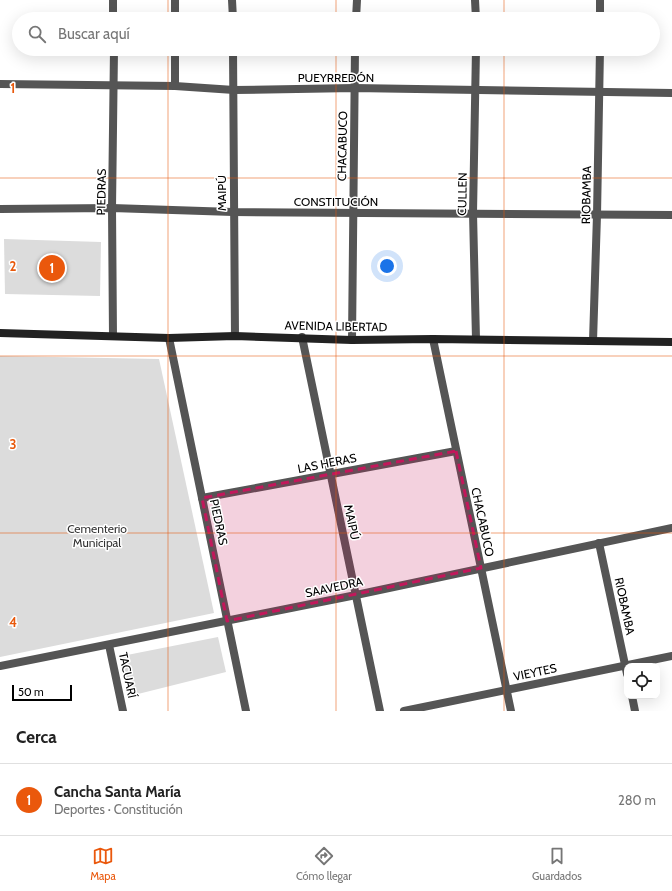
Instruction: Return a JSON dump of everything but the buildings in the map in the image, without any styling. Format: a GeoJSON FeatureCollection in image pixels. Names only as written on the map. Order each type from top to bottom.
{"type":"FeatureCollection","features":[{"type":"Feature","properties":{"kind":"main road","name":"AVENIDA LIBERTAD"},"geometry":{"type":"LineString","coordinates":[[0,333],[170,338],[235,336],[302,337],[352,340],[476,339],[672,342]]}},
{"type":"Feature","properties":{"kind":"street"},"geometry":{"type":"LineString","coordinates":[[113,0],[113,12]]}},
{"type":"Feature","properties":{"kind":"street"},"geometry":{"type":"LineString","coordinates":[[175,0],[175,12]]}},
{"type":"Feature","properties":{"kind":"street"},"geometry":{"type":"LineString","coordinates":[[232,0],[233,12]]}},
{"type":"Feature","properties":{"kind":"street"},"geometry":{"type":"LineString","coordinates":[[356,12],[357,0]]}},
{"type":"Feature","properties":{"kind":"street"},"geometry":{"type":"LineString","coordinates":[[476,0],[476,12]]}},
{"type":"Feature","properties":{"kind":"street"},"geometry":{"type":"LineString","coordinates":[[600,0],[600,12]]}},
{"type":"Feature","properties":{"kind":"street","name":"PIEDRAS"},"geometry":{"type":"LineString","coordinates":[[114,56],[112,208],[114,336]]}},
{"type":"Feature","properties":{"kind":"street"},"geometry":{"type":"LineString","coordinates":[[175,56],[175,86]]}},
{"type":"Feature","properties":{"kind":"street","name":"MAIPÚ"},"geometry":{"type":"LineString","coordinates":[[233,56],[235,336]]}},
{"type":"Feature","properties":{"kind":"street","name":"CHACABUCO"},"geometry":{"type":"LineString","coordinates":[[352,340],[355,56]]}},
{"type":"Feature","properties":{"kind":"street","name":"CULLEN"},"geometry":{"type":"LineString","coordinates":[[476,56],[473,213],[476,339]]}},
{"type":"Feature","properties":{"kind":"street","name":"RIOBAMBA"},"geometry":{"type":"LineString","coordinates":[[593,341],[600,56]]}},
{"type":"Feature","properties":{"kind":"street","name":"PUEYRREDÓN"},"geometry":{"type":"LineString","coordinates":[[0,84],[114,87],[175,86],[234,90],[354,88],[672,93]]}},
{"type":"Feature","properties":{"kind":"street","name":"CONSTITUCIÓN"},"geometry":{"type":"LineString","coordinates":[[0,209],[112,208],[233,212],[672,216]]}},
{"type":"Feature","properties":{"kind":"street","name":"MAIPÚ"},"geometry":{"type":"LineString","coordinates":[[302,337],[380,711]]}},
{"type":"Feature","properties":{"kind":"street","name":"PIEDRAS"},"geometry":{"type":"LineString","coordinates":[[170,338],[246,711]]}},
{"type":"Feature","properties":{"kind":"street","name":"CHACABUCO"},"geometry":{"type":"LineString","coordinates":[[433,339],[511,711]]}},
{"type":"Feature","properties":{"kind":"street","name":"LAS HERAS"},"geometry":{"type":"LineString","coordinates":[[202,498],[456,450]]}},
{"type":"Feature","properties":{"kind":"street","name":"SAAVEDRA"},"geometry":{"type":"LineString","coordinates":[[0,666],[356,595],[672,528]]}},
{"type":"Feature","properties":{"kind":"street","name":"RIOBAMBA"},"geometry":{"type":"LineString","coordinates":[[599,543],[624,663]]}},
{"type":"Feature","properties":{"kind":"street","name":"TACUARÍ"},"geometry":{"type":"LineString","coordinates":[[110,645],[123,711]]}},
{"type":"Feature","properties":{"kind":"street","name":"VIEYTES"},"geometry":{"type":"LineString","coordinates":[[639,663],[672,656]]}},
{"type":"Feature","properties":{"kind":"street","name":"VIEYTES"},"geometry":{"type":"LineString","coordinates":[[404,711],[624,666]]}},
{"type":"Feature","properties":{"kind":"street"},"geometry":{"type":"LineString","coordinates":[[633,699],[635,711]]}},
{"type":"Feature","properties":{"kind":"highlighted area"},"geometry":{"type":"Polygon","coordinates":[[[456,451],[481,568],[227,621],[202,498],[456,451]]]}},
{"type":"Feature","properties":{"kind":"green space"},"geometry":{"type":"Polygon","coordinates":[[[4,239],[101,242],[100,296],[5,294],[4,239]]]}},
{"type":"Feature","properties":{"kind":"green space","name":"Cementerio Municipal"},"geometry":{"type":"Polygon","coordinates":[[[0,356],[159,359],[214,613],[0,657],[0,356]]]}},
{"type":"Feature","properties":{"kind":"green space"},"geometry":{"type":"Polygon","coordinates":[[[218,637],[226,672],[130,696],[122,656],[218,637]]]}},
{"type":"Feature","properties":{"kind":"place","name":"Cancha Santa María"},"geometry":{"type":"Point","coordinates":[52,268]}}]}
